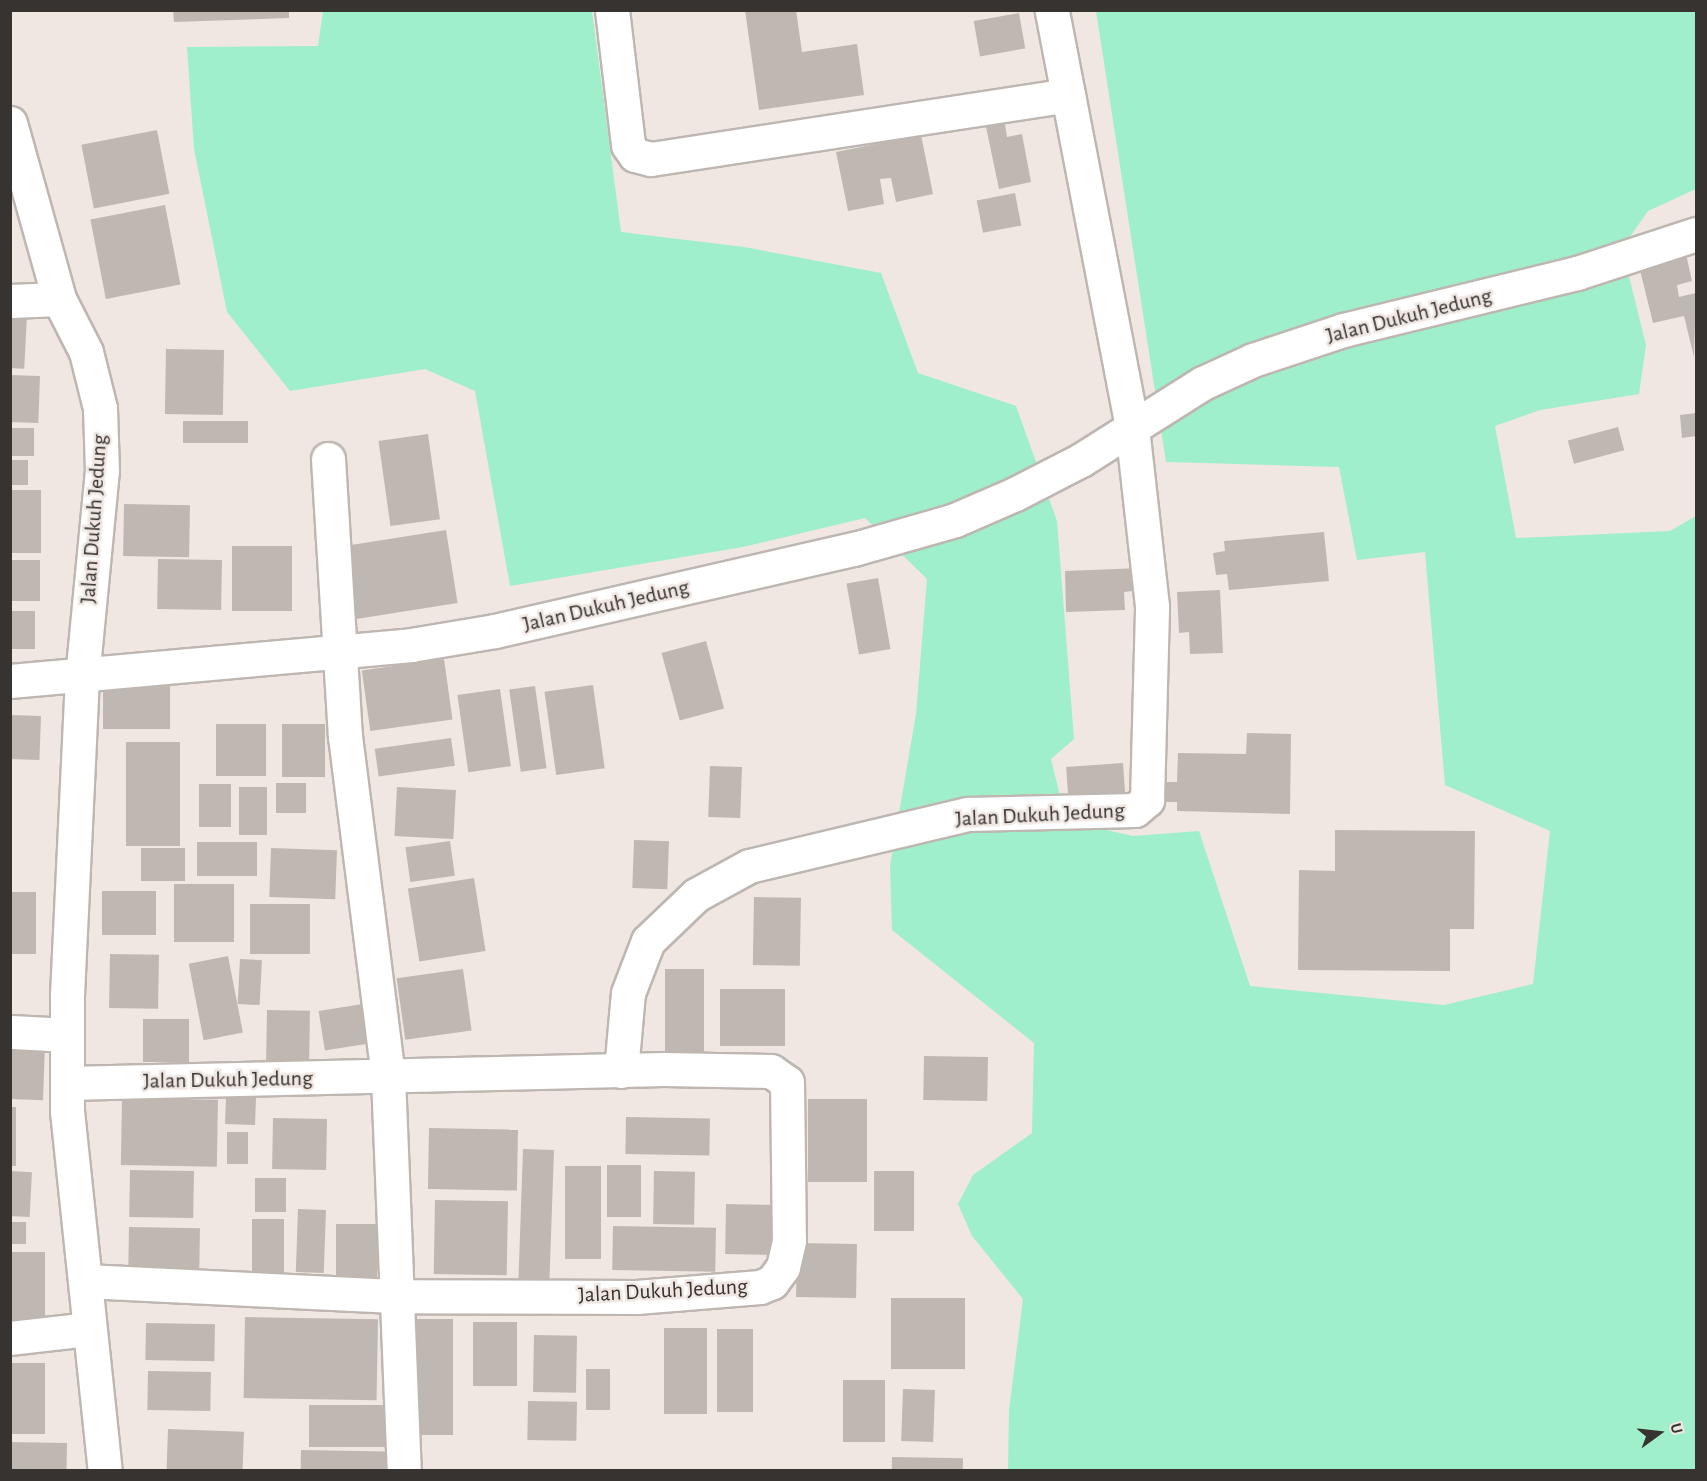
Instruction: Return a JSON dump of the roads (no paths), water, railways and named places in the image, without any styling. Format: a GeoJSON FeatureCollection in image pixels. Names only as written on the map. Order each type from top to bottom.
{"type":"FeatureCollection","features":[{"type":"Feature","properties":{"kind":"street"},"geometry":{"type":"LineString","coordinates":[[612,10],[628,145],[635,155],[651,159],[1068,95]]}},
{"type":"Feature","properties":{"kind":"street"},"geometry":{"type":"LineString","coordinates":[[1052,10],[1132,427]]}},
{"type":"Feature","properties":{"kind":"street","name":"Jalan Dukuh Jedung"},"geometry":{"type":"LineString","coordinates":[[10,123],[58,299],[86,352],[100,408],[102,470],[82,677],[67,1083],[88,1329],[105,1470]]}},
{"type":"Feature","properties":{"kind":"street","name":"Jalan Dukuh Jedung"},"geometry":{"type":"LineString","coordinates":[[10,681],[82,677],[338,651],[495,631],[855,549],[955,520],[1015,494],[1253,360],[1343,330],[1577,273],[1696,234]]}},
{"type":"Feature","properties":{"kind":"street"},"geometry":{"type":"LineString","coordinates":[[10,301],[58,299]]}},
{"type":"Feature","properties":{"kind":"street","name":"Jalan Dukuh Jedung"},"geometry":{"type":"LineString","coordinates":[[621,1071],[628,993],[648,941],[696,895],[749,866],[968,814],[1144,806],[1152,606],[1132,427]]}},
{"type":"Feature","properties":{"kind":"street"},"geometry":{"type":"LineString","coordinates":[[328,459],[338,651],[388,1077],[394,1296],[404,1470]]}},
{"type":"Feature","properties":{"kind":"street"},"geometry":{"type":"LineString","coordinates":[[10,1032],[67,1035]]}},
{"type":"Feature","properties":{"kind":"street","name":"Jalan Dukuh Jedung"},"geometry":{"type":"LineString","coordinates":[[67,1083],[621,1071],[771,1071],[787,1082],[789,1241],[783,1267],[772,1282],[742,1290],[636,1297],[394,1296],[85,1281]]}},
{"type":"Feature","properties":{"kind":"street"},"geometry":{"type":"LineString","coordinates":[[10,1338],[88,1329]]}}]}
